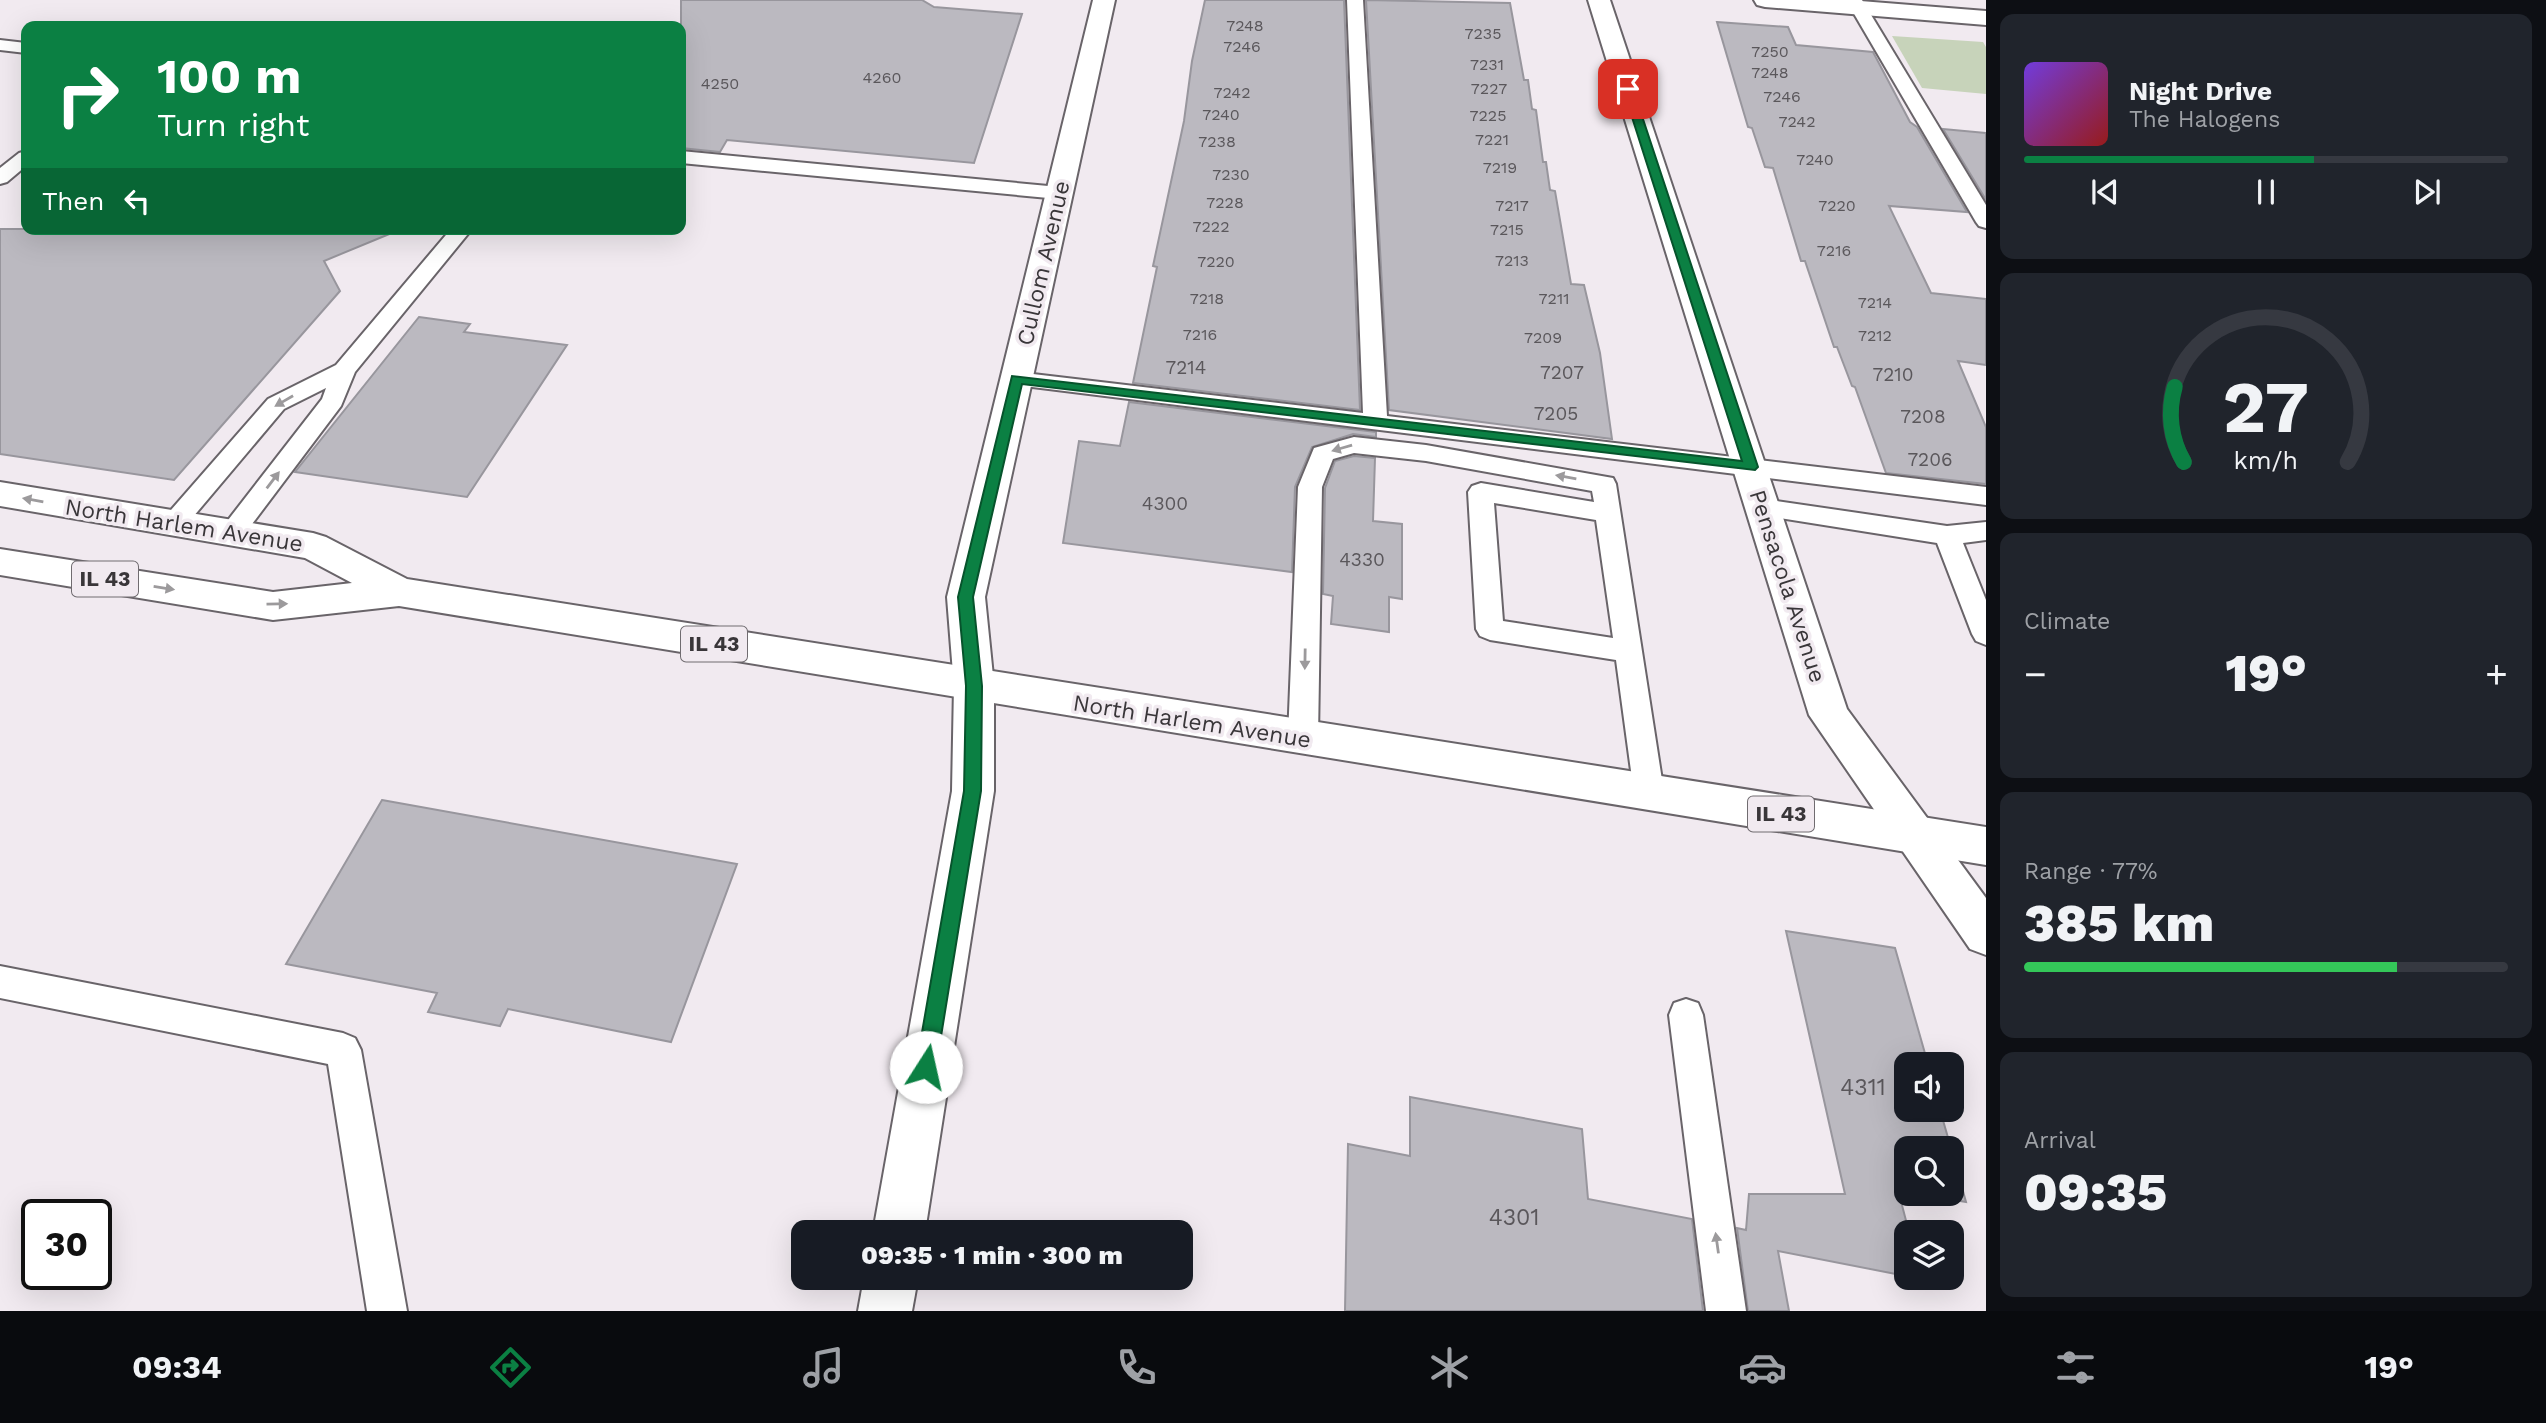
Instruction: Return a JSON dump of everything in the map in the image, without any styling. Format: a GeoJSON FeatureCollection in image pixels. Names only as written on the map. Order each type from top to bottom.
{"type":"FeatureCollection","features":[{"type":"Feature","properties":{"kind":"street","name":"Cullom Avenue"},"geometry":{"type":"LineString","coordinates":[[900,1220],[973,791],[974,686],[966,597],[1104,0]]}},
{"type":"Feature","properties":{"kind":"street","name":"Pensacola Avenue"},"geometry":{"type":"LineString","coordinates":[[1599,0],[1829,715],[1986,934]]}},
{"type":"Feature","properties":{"kind":"street"},"geometry":{"type":"LineString","coordinates":[[1765,0],[1856,4],[1986,18]]}},
{"type":"Feature","properties":{"kind":"street","name":"North Harlem Avenue"},"geometry":{"type":"LineString","coordinates":[[0,494],[313,546],[399,592]]}},
{"type":"Feature","properties":{"kind":"street","name":"North Harlem Avenue"},"geometry":{"type":"LineString","coordinates":[[0,562],[273,606],[399,592],[1986,846]]}},
{"type":"Feature","properties":{"kind":"street"},"geometry":{"type":"LineString","coordinates":[[885,1311],[889,1290]]}},
{"type":"Feature","properties":{"kind":"lane"},"geometry":{"type":"LineString","coordinates":[[1355,0],[1375,423]]}},
{"type":"Feature","properties":{"kind":"lane"},"geometry":{"type":"LineString","coordinates":[[1856,4],[1986,222]]}},
{"type":"Feature","properties":{"kind":"lane"},"geometry":{"type":"LineString","coordinates":[[0,46],[21,48]]}},
{"type":"Feature","properties":{"kind":"lane"},"geometry":{"type":"LineString","coordinates":[[686,157],[1059,193]]}},
{"type":"Feature","properties":{"kind":"lane"},"geometry":{"type":"LineString","coordinates":[[0,178],[21,162]]}},
{"type":"Feature","properties":{"kind":"lane"},"geometry":{"type":"LineString","coordinates":[[230,533],[333,401],[344,370],[457,235]]}},
{"type":"Feature","properties":{"kind":"lane"},"geometry":{"type":"LineString","coordinates":[[173,524],[276,404],[344,370]]}},
{"type":"Feature","properties":{"kind":"lane"},"geometry":{"type":"LineString","coordinates":[[1016,379],[1986,496]]}},
{"type":"Feature","properties":{"kind":"lane"},"geometry":{"type":"LineString","coordinates":[[1303,738],[1310,487],[1322,454],[1354,445],[1426,453],[1604,484],[1648,793]]}},
{"type":"Feature","properties":{"kind":"lane"},"geometry":{"type":"LineString","coordinates":[[1607,513],[1481,492],[1490,629],[1628,651]]}},
{"type":"Feature","properties":{"kind":"lane"},"geometry":{"type":"LineString","coordinates":[[1763,508],[1947,535],[1986,531]]}},
{"type":"Feature","properties":{"kind":"lane"},"geometry":{"type":"LineString","coordinates":[[1947,535],[1986,634]]}},
{"type":"Feature","properties":{"kind":"lane"},"geometry":{"type":"LineString","coordinates":[[0,982],[343,1050],[387,1311]]}},
{"type":"Feature","properties":{"kind":"lane"},"geometry":{"type":"LineString","coordinates":[[1686,1015],[1726,1311]]}},
{"type":"Feature","properties":{"kind":"green space"},"geometry":{"type":"Polygon","coordinates":[[[1892,36],[1983,42],[1986,47],[1986,94],[1922,88],[1892,36]]]}},
{"type":"Feature","properties":{"kind":"building"},"geometry":{"type":"Polygon","coordinates":[[[681,0],[922,0],[934,7],[1022,14],[974,163],[727,140],[720,152],[686,149],[686,21],[681,21],[681,0]]]}},
{"type":"Feature","properties":{"kind":"building"},"geometry":{"type":"Polygon","coordinates":[[[1205,0],[1344,0],[1360,410],[1133,383],[1157,267],[1153,266],[1184,121],[1192,61],[1205,0]]]}},
{"type":"Feature","properties":{"kind":"building"},"geometry":{"type":"Polygon","coordinates":[[[1366,0],[1510,3],[1524,80],[1528,80],[1532,109],[1536,110],[1543,162],[1546,162],[1550,190],[1555,191],[1571,284],[1584,285],[1600,353],[1612,439],[1389,410],[1366,0]]]}},
{"type":"Feature","properties":{"kind":"building"},"geometry":{"type":"Polygon","coordinates":[[[1717,22],[1788,27],[1796,45],[1873,52],[1910,122],[1917,127],[1967,212],[1889,206],[1931,293],[1986,299],[1986,365],[1958,361],[1986,427],[1986,484],[1886,473],[1855,387],[1852,386],[1837,347],[1834,347],[1805,261],[1801,261],[1773,168],[1765,167],[1752,128],[1748,127],[1717,22]]]}},
{"type":"Feature","properties":{"kind":"building"},"geometry":{"type":"Polygon","coordinates":[[[1943,129],[1986,133],[1986,200],[1943,129]]]}},
{"type":"Feature","properties":{"kind":"building"},"geometry":{"type":"Polygon","coordinates":[[[0,229],[21,229],[21,235],[387,235],[324,261],[340,291],[174,480],[0,454],[0,229]]]}},
{"type":"Feature","properties":{"kind":"building"},"geometry":{"type":"Polygon","coordinates":[[[419,317],[470,324],[464,332],[567,345],[467,497],[295,472],[419,317]]]}},
{"type":"Feature","properties":{"kind":"building"},"geometry":{"type":"Polygon","coordinates":[[[1129,402],[1376,432],[1376,437],[1353,434],[1312,447],[1295,487],[1292,572],[1063,543],[1079,441],[1120,446],[1129,402]]]}},
{"type":"Feature","properties":{"kind":"building"},"geometry":{"type":"Polygon","coordinates":[[[1354,456],[1375,458],[1373,521],[1402,524],[1402,599],[1389,597],[1389,632],[1331,624],[1333,596],[1323,594],[1325,488],[1335,461],[1354,456]]]}},
{"type":"Feature","properties":{"kind":"building"},"geometry":{"type":"Polygon","coordinates":[[[382,800],[737,864],[671,1042],[508,1009],[500,1026],[428,1012],[437,993],[286,964],[382,800]]]}},
{"type":"Feature","properties":{"kind":"building"},"geometry":{"type":"Polygon","coordinates":[[[1786,931],[1895,948],[1925,1052],[1894,1052],[1894,1122],[1943,1122],[1948,1136],[1894,1136],[1894,1206],[1902,1206],[1906,1220],[1894,1220],[1894,1274],[1778,1251],[1789,1311],[1748,1311],[1737,1228],[1746,1230],[1749,1194],[1845,1194],[1786,931]]]}},
{"type":"Feature","properties":{"kind":"building"},"geometry":{"type":"Polygon","coordinates":[[[1410,1097],[1582,1129],[1588,1199],[1692,1219],[1703,1311],[1345,1311],[1348,1144],[1410,1156],[1410,1097]]]}},
{"type":"Feature","properties":{"kind":"route"},"geometry":{"type":"LineString","coordinates":[[926,1067],[973,791],[974,686],[966,597],[1016,379],[1751,467],[1628,89]]}}]}
